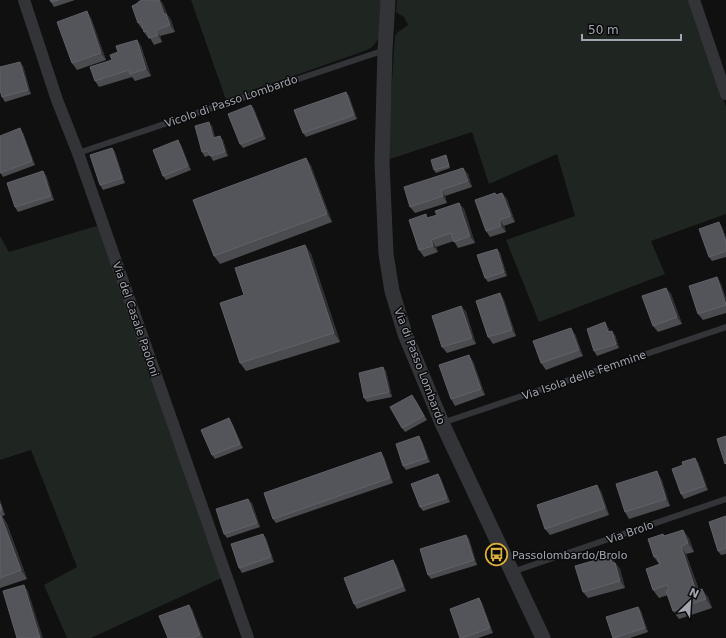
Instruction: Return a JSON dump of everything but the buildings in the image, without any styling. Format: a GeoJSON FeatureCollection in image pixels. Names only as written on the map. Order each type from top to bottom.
{"type":"FeatureCollection","features":[{"type":"Feature","properties":{"kind":"street","name":"Via del Casale Paoloni"},"geometry":{"type":"LineString","coordinates":[[24,0],[57,100],[78,153],[248,638]]}},
{"type":"Feature","properties":{"kind":"street","name":"Via di Passo Lombardo"},"geometry":{"type":"LineString","coordinates":[[388,0],[382,162],[388,273],[394,301],[405,334],[442,423],[543,638]]}},
{"type":"Feature","properties":{"kind":"street"},"geometry":{"type":"LineString","coordinates":[[694,0],[726,94]]}},
{"type":"Feature","properties":{"kind":"lane","name":"Vicolo di Passo Lombardo"},"geometry":{"type":"LineString","coordinates":[[78,153],[385,50]]}},
{"type":"Feature","properties":{"kind":"lane","name":"Via Isola delle Femmine"},"geometry":{"type":"LineString","coordinates":[[442,423],[726,328]]}},
{"type":"Feature","properties":{"kind":"lane","name":"Via Brolo"},"geometry":{"type":"LineString","coordinates":[[512,572],[726,499]]}},
{"type":"Feature","properties":{"kind":"shaded area"},"geometry":{"type":"Polygon","coordinates":[[[191,0],[385,0],[381,36],[372,47],[226,100],[191,0]]]}},
{"type":"Feature","properties":{"kind":"shaded area"},"geometry":{"type":"Polygon","coordinates":[[[397,0],[689,0],[726,107],[726,214],[651,241],[665,274],[539,322],[506,240],[575,216],[557,154],[489,184],[472,132],[387,160],[395,36],[408,25],[404,17],[396,12],[397,0]]]}},
{"type":"Feature","properties":{"kind":"shaded area"},"geometry":{"type":"Polygon","coordinates":[[[103,224],[226,576],[91,638],[67,638],[44,585],[77,567],[31,450],[0,460],[0,236],[9,252],[103,224]]]}},
{"type":"Feature","properties":{"kind":"place","name":"Passolombardo/Brolo"},"geometry":{"type":"Point","coordinates":[496,555]}}]}
